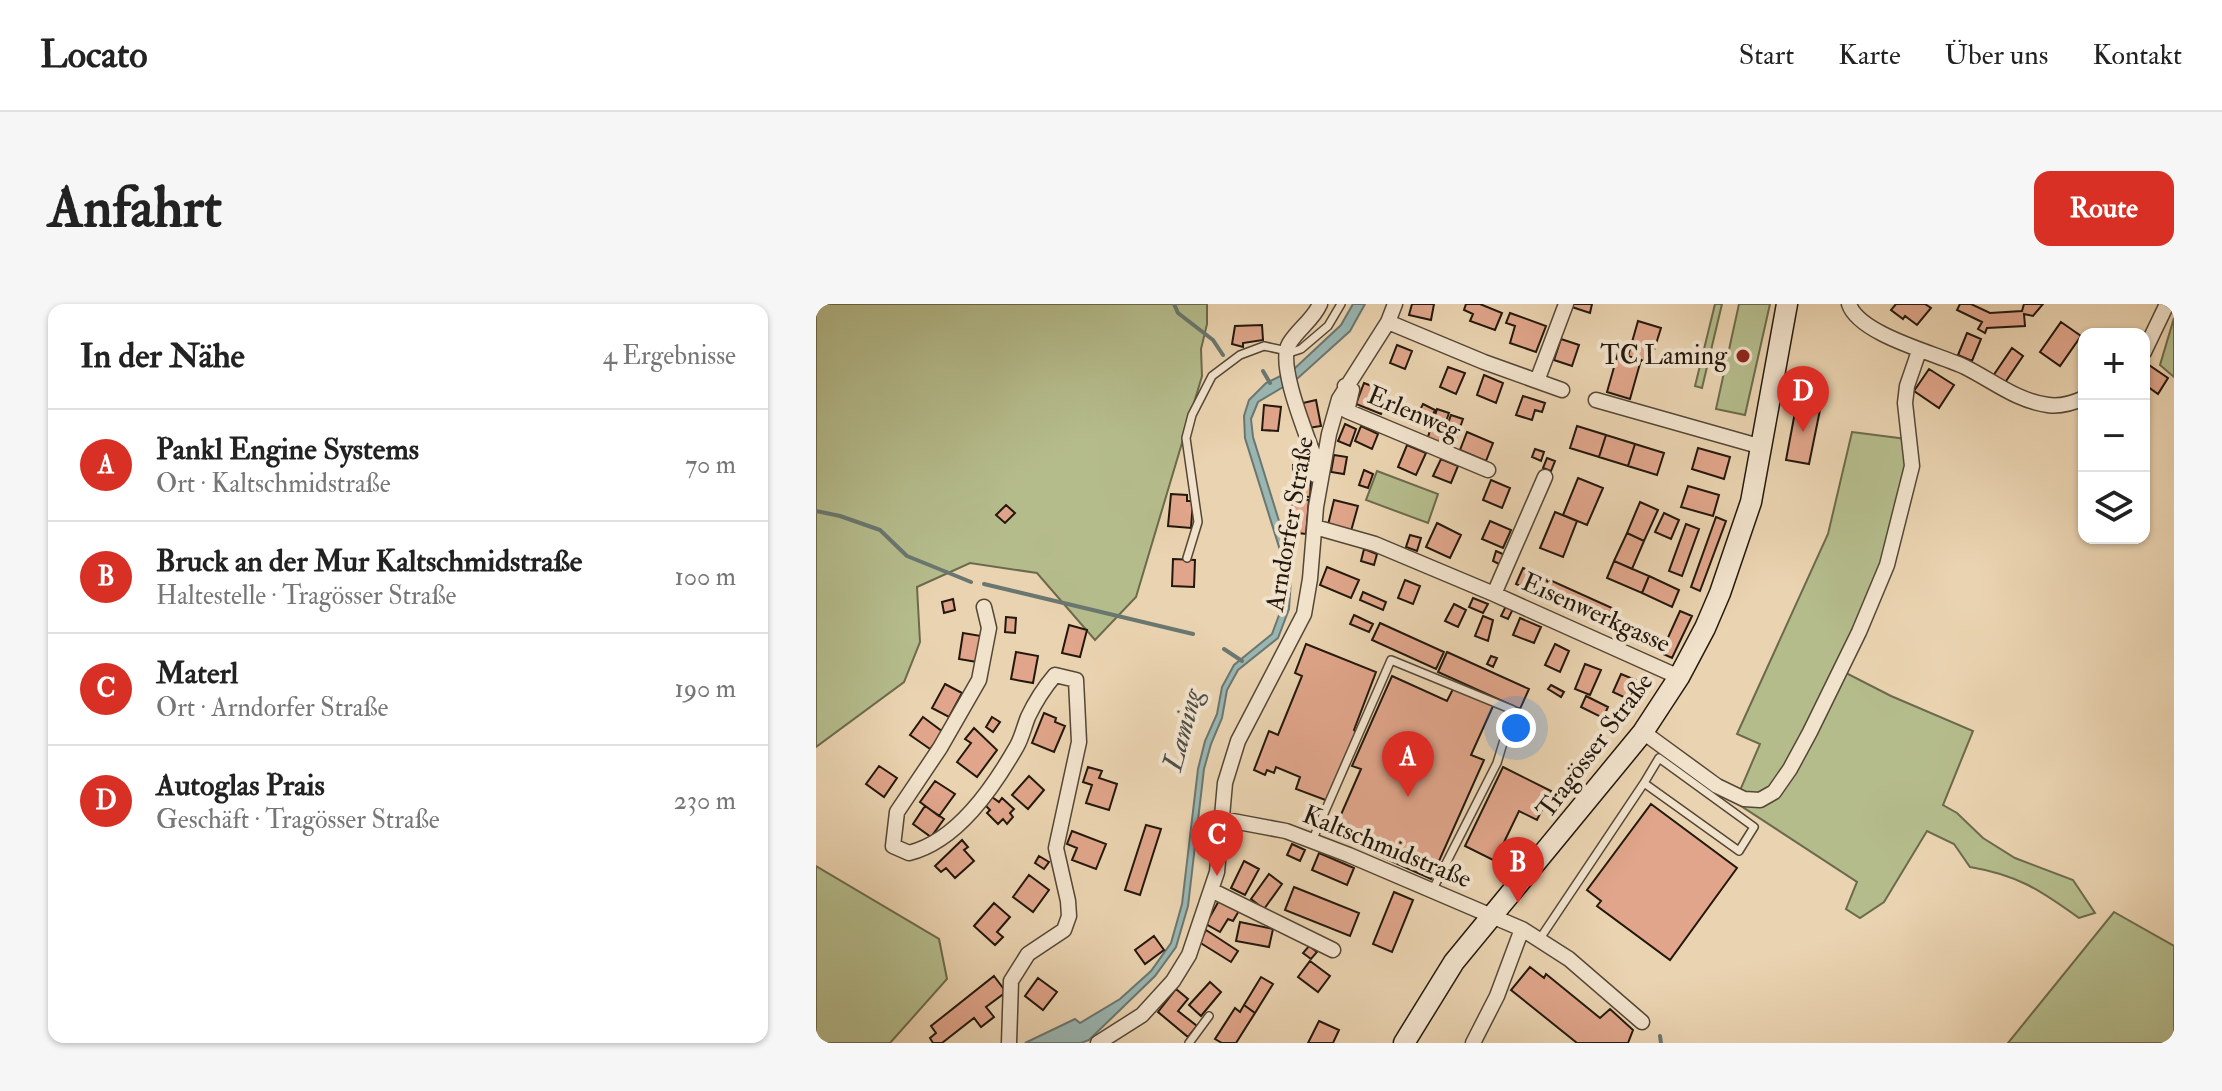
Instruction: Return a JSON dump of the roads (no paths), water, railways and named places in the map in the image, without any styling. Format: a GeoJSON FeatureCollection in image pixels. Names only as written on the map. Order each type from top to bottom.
{"type":"FeatureCollection","features":[{"type":"Feature","properties":{"kind":"main road","name":"Tragösser Straße"},"geometry":{"type":"LineString","coordinates":[[1404,1043],[1454,962],[1573,821],[1643,732],[1679,677],[1705,628],[1751,502],[1787,304]]}},
{"type":"Feature","properties":{"kind":"street"},"geometry":{"type":"LineString","coordinates":[[1316,507],[1315,459],[1286,358],[1290,343],[1314,317],[1320,304]]}},
{"type":"Feature","properties":{"kind":"street","name":"Arndorfer Straße"},"geometry":{"type":"LineString","coordinates":[[1098,1043],[1142,1015],[1173,981],[1189,955],[1217,872],[1225,783],[1238,741],[1304,614],[1316,507],[1329,434],[1345,386],[1388,322],[1395,304]]}},
{"type":"Feature","properties":{"kind":"street"},"geometry":{"type":"LineString","coordinates":[[1537,381],[1566,304]]}},
{"type":"Feature","properties":{"kind":"street"},"geometry":{"type":"LineString","coordinates":[[1849,304],[1851,311],[1877,331],[1919,351],[1963,366],[2028,401],[2051,406],[2078,399]]}},
{"type":"Feature","properties":{"kind":"street"},"geometry":{"type":"LineString","coordinates":[[2150,339],[2167,304]]}},
{"type":"Feature","properties":{"kind":"street"},"geometry":{"type":"LineString","coordinates":[[1388,322],[1562,390]]}},
{"type":"Feature","properties":{"kind":"street"},"geometry":{"type":"LineString","coordinates":[[1643,732],[1717,786],[1744,799],[1760,800],[1774,792],[1810,732],[1859,632],[1887,565],[1912,466],[1905,403],[1907,386],[1919,351]]}},
{"type":"Feature","properties":{"kind":"street","name":"Erlenweg"},"geometry":{"type":"LineString","coordinates":[[1345,386],[1352,390],[1347,411],[1488,470]]}},
{"type":"Feature","properties":{"kind":"street"},"geometry":{"type":"LineString","coordinates":[[1596,400],[1762,447]]}},
{"type":"Feature","properties":{"kind":"street","name":"Eisenwerkgasse"},"geometry":{"type":"LineString","coordinates":[[1494,594],[1545,477]]}},
{"type":"Feature","properties":{"kind":"street","name":"Eisenwerkgasse"},"geometry":{"type":"LineString","coordinates":[[1315,527],[1375,544],[1679,677]]}},
{"type":"Feature","properties":{"kind":"street"},"geometry":{"type":"LineString","coordinates":[[984,607],[989,628],[979,680],[940,748],[897,812],[893,846],[909,853],[925,849],[945,834],[980,802],[1019,744],[1041,692],[1055,675],[1076,680],[1079,742],[1056,848],[1069,916],[1064,930],[1028,954],[1011,981],[1009,1043]]}},
{"type":"Feature","properties":{"kind":"street","name":"Kaltschmidstraße"},"geometry":{"type":"LineString","coordinates":[[1222,819],[1286,831],[1522,929],[1569,959],[1642,1022]]}},
{"type":"Feature","properties":{"kind":"street"},"geometry":{"type":"LineString","coordinates":[[1211,890],[1333,950]]}},
{"type":"Feature","properties":{"kind":"street"},"geometry":{"type":"LineString","coordinates":[[1473,1043],[1497,996],[1522,929]]}},
{"type":"Feature","properties":{"kind":"lane"},"geometry":{"type":"LineString","coordinates":[[1187,558],[1198,522],[1186,438],[1192,415],[1212,376],[1240,355],[1264,346],[1286,358],[1316,338],[1328,326],[1341,304]]}},
{"type":"Feature","properties":{"kind":"lane"},"geometry":{"type":"LineString","coordinates":[[1312,841],[1391,660],[1513,710],[1497,763],[1432,891]]}},
{"type":"Feature","properties":{"kind":"lane"},"geometry":{"type":"LineString","coordinates":[[1539,940],[1659,758],[1754,827],[1739,851],[1644,783]]}},
{"type":"Feature","properties":{"kind":"lane"},"geometry":{"type":"LineString","coordinates":[[1189,1043],[1209,1016]]}},
{"type":"Feature","properties":{"kind":"water"},"geometry":{"type":"Polygon","coordinates":[[[1353,304],[1365,304],[1350,331],[1298,378],[1258,402],[1251,419],[1253,437],[1292,563],[1289,609],[1278,638],[1238,670],[1227,690],[1222,718],[1204,769],[1188,906],[1176,947],[1155,976],[1089,1040],[1081,1043],[1025,1043],[1075,1019],[1080,1023],[1120,999],[1151,971],[1171,943],[1182,904],[1198,769],[1205,741],[1217,714],[1222,687],[1234,665],[1272,634],[1282,607],[1284,563],[1245,438],[1244,416],[1249,400],[1266,383],[1293,370],[1341,325],[1353,304]]]}},
{"type":"Feature","properties":{"kind":"waterway"},"geometry":{"type":"LineString","coordinates":[[1174,304],[1178,313],[1213,340],[1223,355]]}},
{"type":"Feature","properties":{"kind":"waterway"},"geometry":{"type":"LineString","coordinates":[[1263,371],[1270,383]]}},
{"type":"Feature","properties":{"kind":"waterway"},"geometry":{"type":"LineString","coordinates":[[816,511],[880,530],[907,556],[971,582]]}},
{"type":"Feature","properties":{"kind":"waterway"},"geometry":{"type":"LineString","coordinates":[[984,584],[1193,634]]}},
{"type":"Feature","properties":{"kind":"waterway"},"geometry":{"type":"LineString","coordinates":[[1224,649],[1242,661]]}},
{"type":"Feature","properties":{"kind":"waterway"},"geometry":{"type":"LineString","coordinates":[[1660,1036],[1661,1043]]}},
{"type":"Feature","properties":{"kind":"place","name":"TC Laming"},"geometry":{"type":"Point","coordinates":[1743,356]}},
{"type":"Feature","properties":{"kind":"place","name":"Autoglas Prais"},"geometry":{"type":"Point","coordinates":[1803,432]}},
{"type":"Feature","properties":{"kind":"place","name":"Pankl Engine Systems"},"geometry":{"type":"Point","coordinates":[1408,797]}},
{"type":"Feature","properties":{"kind":"place","name":"Materl"},"geometry":{"type":"Point","coordinates":[1217,876]}},
{"type":"Feature","properties":{"kind":"place","name":"Bruck an der Mur Kaltschmidstraße"},"geometry":{"type":"Point","coordinates":[1518,903]}},
{"type":"Feature","properties":{"kind":"water label","name":"Laming"},"geometry":{"type":"Point","coordinates":[1183,730]}}]}
